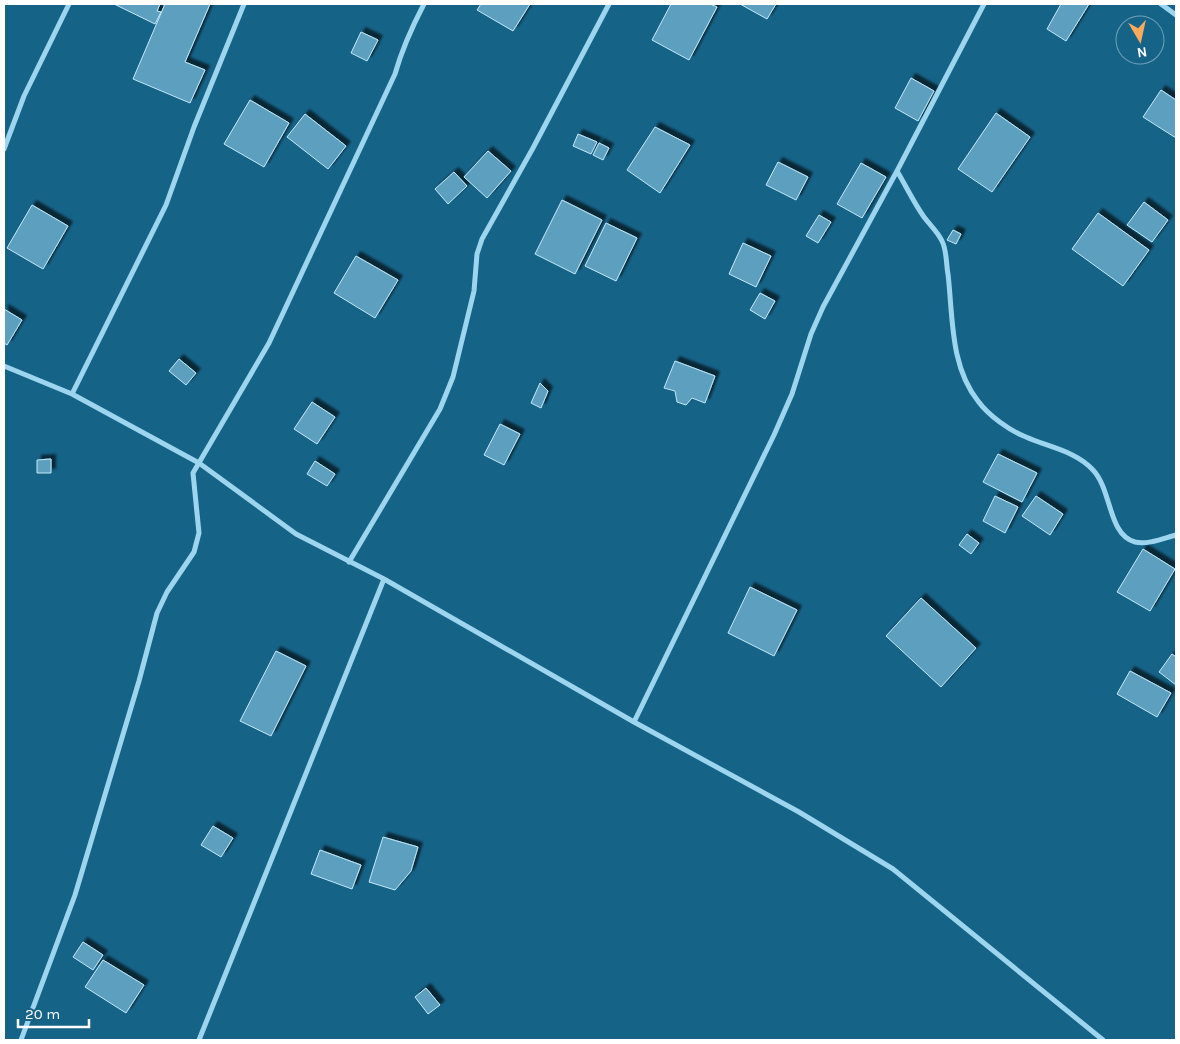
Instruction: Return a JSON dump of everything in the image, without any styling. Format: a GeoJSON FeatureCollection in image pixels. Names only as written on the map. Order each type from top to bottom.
{"type":"FeatureCollection","features":[{"type":"Feature","properties":{"kind":"street"},"geometry":{"type":"LineString","coordinates":[[4,149],[24,96],[69,4]]}},
{"type":"Feature","properties":{"kind":"street"},"geometry":{"type":"LineString","coordinates":[[72,394],[166,204],[194,127],[244,4]]}},
{"type":"Feature","properties":{"kind":"street"},"geometry":{"type":"LineString","coordinates":[[21,1040],[74,895],[140,680],[157,613],[167,592],[194,552],[199,532],[193,472],[269,343],[395,74],[412,27],[424,4]]}},
{"type":"Feature","properties":{"kind":"street"},"geometry":{"type":"LineString","coordinates":[[350,562],[440,409],[453,377],[465,335],[474,291],[477,254],[482,239],[533,148],[609,4]]}},
{"type":"Feature","properties":{"kind":"street"},"geometry":{"type":"LineString","coordinates":[[634,722],[778,427],[792,394],[811,334],[823,307],[897,171],[984,4]]}},
{"type":"Feature","properties":{"kind":"street"},"geometry":{"type":"LineString","coordinates":[[1161,4],[1176,15]]}},
{"type":"Feature","properties":{"kind":"street"},"geometry":{"type":"LineString","coordinates":[[897,171],[923,216],[942,241],[951,315],[960,367],[966,384],[979,403],[1002,423],[1024,437],[1083,460],[1101,479],[1116,527],[1124,536],[1135,542],[1146,542],[1176,535]]}},
{"type":"Feature","properties":{"kind":"street"},"geometry":{"type":"LineString","coordinates":[[4,366],[72,394],[199,463],[296,534],[384,579],[634,722],[799,812],[893,869],[1103,1040]]}},
{"type":"Feature","properties":{"kind":"street"},"geometry":{"type":"LineString","coordinates":[[199,1040],[384,579]]}},
{"type":"Feature","properties":{"kind":"building"},"geometry":{"type":"Polygon","coordinates":[[[114,4],[160,4],[157,11],[161,12],[155,24],[114,4]]]}},
{"type":"Feature","properties":{"kind":"building"},"geometry":{"type":"Polygon","coordinates":[[[165,4],[210,4],[185,62],[205,70],[190,103],[133,79],[165,4]]]}},
{"type":"Feature","properties":{"kind":"building"},"geometry":{"type":"Polygon","coordinates":[[[481,4],[530,4],[513,31],[477,10],[481,4]]]}},
{"type":"Feature","properties":{"kind":"building"},"geometry":{"type":"Polygon","coordinates":[[[671,4],[710,4],[717,7],[689,60],[652,40],[671,4]]]}},
{"type":"Feature","properties":{"kind":"building"},"geometry":{"type":"Polygon","coordinates":[[[740,4],[776,4],[767,19],[740,4]]]}},
{"type":"Feature","properties":{"kind":"building"},"geometry":{"type":"Polygon","coordinates":[[[1061,4],[1089,4],[1066,41],[1047,29],[1061,4]]]}},
{"type":"Feature","properties":{"kind":"building"},"geometry":{"type":"Polygon","coordinates":[[[361,32],[378,40],[367,61],[351,53],[361,32]]]}},
{"type":"Feature","properties":{"kind":"building"},"geometry":{"type":"Polygon","coordinates":[[[911,78],[934,91],[918,121],[895,108],[911,78]]]}},
{"type":"Feature","properties":{"kind":"building"},"geometry":{"type":"Polygon","coordinates":[[[1161,90],[1176,100],[1176,138],[1143,117],[1161,90]]]}},
{"type":"Feature","properties":{"kind":"building"},"geometry":{"type":"Polygon","coordinates":[[[250,100],[289,123],[264,167],[224,144],[250,100]]]}},
{"type":"Feature","properties":{"kind":"building"},"geometry":{"type":"Polygon","coordinates":[[[996,113],[1030,137],[992,192],[958,169],[996,113]]]}},
{"type":"Feature","properties":{"kind":"building"},"geometry":{"type":"Polygon","coordinates":[[[305,114],[346,146],[328,169],[287,137],[305,114]]]}},
{"type":"Feature","properties":{"kind":"building"},"geometry":{"type":"Polygon","coordinates":[[[655,127],[690,145],[660,193],[627,170],[655,127]]]}},
{"type":"Feature","properties":{"kind":"building"},"geometry":{"type":"Polygon","coordinates":[[[578,134],[597,142],[591,154],[573,146],[578,134]]]}},
{"type":"Feature","properties":{"kind":"building"},"geometry":{"type":"Polygon","coordinates":[[[599,143],[609,148],[603,160],[593,155],[599,143]]]}},
{"type":"Feature","properties":{"kind":"building"},"geometry":{"type":"Polygon","coordinates":[[[488,151],[511,171],[487,198],[464,177],[488,151]]]}},
{"type":"Feature","properties":{"kind":"building"},"geometry":{"type":"Polygon","coordinates":[[[778,162],[808,177],[796,200],[766,185],[778,162]]]}},
{"type":"Feature","properties":{"kind":"building"},"geometry":{"type":"Polygon","coordinates":[[[861,163],[886,177],[862,218],[837,204],[861,163]]]}},
{"type":"Feature","properties":{"kind":"building"},"geometry":{"type":"Polygon","coordinates":[[[454,172],[467,186],[448,204],[435,189],[454,172]]]}},
{"type":"Feature","properties":{"kind":"building"},"geometry":{"type":"Polygon","coordinates":[[[562,200],[602,220],[575,274],[535,254],[562,200]]]}},
{"type":"Feature","properties":{"kind":"building"},"geometry":{"type":"Polygon","coordinates":[[[1144,202],[1168,220],[1152,242],[1127,225],[1144,202]]]}},
{"type":"Feature","properties":{"kind":"building"},"geometry":{"type":"Polygon","coordinates":[[[32,205],[68,226],[43,269],[7,248],[32,205]]]}},
{"type":"Feature","properties":{"kind":"building"},"geometry":{"type":"Polygon","coordinates":[[[1098,213],[1149,250],[1123,286],[1072,249],[1098,213]]]}},
{"type":"Feature","properties":{"kind":"building"},"geometry":{"type":"Polygon","coordinates":[[[819,215],[831,222],[818,243],[806,236],[819,215]]]}},
{"type":"Feature","properties":{"kind":"building"},"geometry":{"type":"Polygon","coordinates":[[[606,223],[637,238],[616,281],[585,266],[606,223]]]}},
{"type":"Feature","properties":{"kind":"building"},"geometry":{"type":"Polygon","coordinates":[[[953,230],[961,234],[956,244],[947,240],[953,230]]]}},
{"type":"Feature","properties":{"kind":"building"},"geometry":{"type":"Polygon","coordinates":[[[743,243],[771,256],[756,287],[729,274],[743,243]]]}},
{"type":"Feature","properties":{"kind":"building"},"geometry":{"type":"Polygon","coordinates":[[[356,256],[398,280],[375,318],[334,293],[356,256]]]}},
{"type":"Feature","properties":{"kind":"building"},"geometry":{"type":"Polygon","coordinates":[[[760,293],[775,301],[765,319],[750,310],[760,293]]]}},
{"type":"Feature","properties":{"kind":"building"},"geometry":{"type":"Polygon","coordinates":[[[4,309],[22,320],[7,345],[4,343],[4,309]]]}},
{"type":"Feature","properties":{"kind":"building"},"geometry":{"type":"Polygon","coordinates":[[[179,359],[196,373],[186,385],[169,371],[179,359]]]}},
{"type":"Feature","properties":{"kind":"building"},"geometry":{"type":"Polygon","coordinates":[[[675,361],[715,376],[705,403],[692,398],[686,405],[677,402],[675,391],[664,388],[675,361]]]}},
{"type":"Feature","properties":{"kind":"building"},"geometry":{"type":"Polygon","coordinates":[[[540,383],[548,391],[541,408],[531,403],[540,383]]]}},
{"type":"Feature","properties":{"kind":"building"},"geometry":{"type":"Polygon","coordinates":[[[312,402],[335,417],[317,444],[294,429],[312,402]]]}},
{"type":"Feature","properties":{"kind":"building"},"geometry":{"type":"Polygon","coordinates":[[[500,424],[520,434],[504,465],[484,455],[500,424]]]}},
{"type":"Feature","properties":{"kind":"building"},"geometry":{"type":"Polygon","coordinates":[[[998,454],[1037,473],[1022,502],[983,482],[998,454]]]}},
{"type":"Feature","properties":{"kind":"building"},"geometry":{"type":"Polygon","coordinates":[[[51,459],[51,473],[37,473],[37,460],[51,459]]]}},
{"type":"Feature","properties":{"kind":"building"},"geometry":{"type":"Polygon","coordinates":[[[315,461],[335,474],[327,486],[307,474],[315,461]]]}},
{"type":"Feature","properties":{"kind":"building"},"geometry":{"type":"Polygon","coordinates":[[[995,496],[1018,507],[1005,533],[983,521],[995,496]]]}},
{"type":"Feature","properties":{"kind":"building"},"geometry":{"type":"Polygon","coordinates":[[[1036,496],[1063,514],[1050,535],[1022,516],[1036,496]]]}},
{"type":"Feature","properties":{"kind":"building"},"geometry":{"type":"Polygon","coordinates":[[[967,534],[979,543],[971,554],[959,545],[967,534]]]}},
{"type":"Feature","properties":{"kind":"building"},"geometry":{"type":"Polygon","coordinates":[[[1143,549],[1175,569],[1150,611],[1117,592],[1143,549]]]}},
{"type":"Feature","properties":{"kind":"building"},"geometry":{"type":"Polygon","coordinates":[[[750,587],[797,610],[774,656],[728,633],[750,587]]]}},
{"type":"Feature","properties":{"kind":"building"},"geometry":{"type":"Polygon","coordinates":[[[921,598],[976,648],[941,687],[886,636],[921,598]]]}},
{"type":"Feature","properties":{"kind":"building"},"geometry":{"type":"Polygon","coordinates":[[[276,651],[306,666],[271,736],[240,721],[276,651]]]}},
{"type":"Feature","properties":{"kind":"building"},"geometry":{"type":"Polygon","coordinates":[[[1172,654],[1176,657],[1176,685],[1159,672],[1172,654]]]}},
{"type":"Feature","properties":{"kind":"building"},"geometry":{"type":"Polygon","coordinates":[[[1130,671],[1171,693],[1157,717],[1117,694],[1130,671]]]}},
{"type":"Feature","properties":{"kind":"building"},"geometry":{"type":"Polygon","coordinates":[[[213,826],[233,838],[221,857],[201,845],[213,826]]]}},
{"type":"Feature","properties":{"kind":"building"},"geometry":{"type":"Polygon","coordinates":[[[383,837],[418,847],[411,871],[395,890],[369,882],[383,837]]]}},
{"type":"Feature","properties":{"kind":"building"},"geometry":{"type":"Polygon","coordinates":[[[320,850],[361,865],[352,889],[311,874],[320,850]]]}},
{"type":"Feature","properties":{"kind":"building"},"geometry":{"type":"Polygon","coordinates":[[[83,942],[103,955],[93,970],[73,957],[83,942]]]}},
{"type":"Feature","properties":{"kind":"building"},"geometry":{"type":"Polygon","coordinates":[[[103,960],[144,985],[126,1013],[85,987],[103,960]]]}},
{"type":"Feature","properties":{"kind":"building"},"geometry":{"type":"Polygon","coordinates":[[[426,988],[440,1005],[428,1014],[415,997],[426,988]]]}}]}
